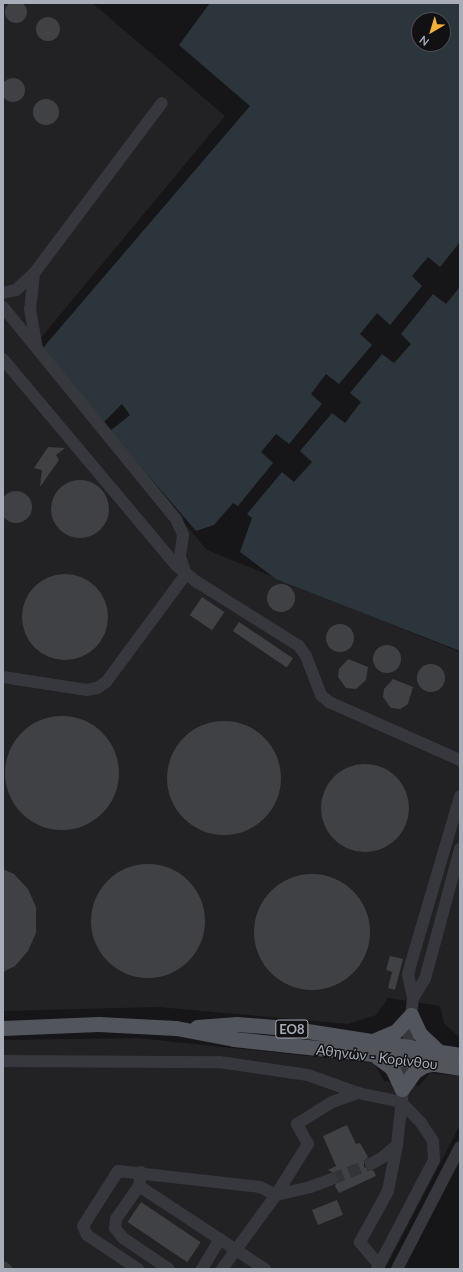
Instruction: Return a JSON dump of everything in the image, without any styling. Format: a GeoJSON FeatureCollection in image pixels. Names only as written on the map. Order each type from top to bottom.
{"type":"FeatureCollection","features":[{"type":"Feature","properties":{"kind":"main road"},"geometry":{"type":"LineString","coordinates":[[411,1015],[420,1034],[435,1057],[415,1071],[402,1096],[392,1068],[372,1048],[396,1031],[411,1015]]}},
{"type":"Feature","properties":{"kind":"main road","name":"Αθηνών - Κορίνθου"},"geometry":{"type":"LineString","coordinates":[[3,1028],[98,1024],[176,1028],[238,1024],[405,1053],[435,1057],[460,1055]]}},
{"type":"Feature","properties":{"kind":"main road","name":"Αθηνών - Κορίνθου"},"geometry":{"type":"LineString","coordinates":[[435,1057],[460,1068]]}},
{"type":"Feature","properties":{"kind":"street"},"geometry":{"type":"LineString","coordinates":[[3,293],[16,290],[35,272],[162,103]]}},
{"type":"Feature","properties":{"kind":"street"},"geometry":{"type":"LineString","coordinates":[[35,272],[30,309],[35,341],[41,355]]}},
{"type":"Feature","properties":{"kind":"street"},"geometry":{"type":"LineString","coordinates":[[3,307],[176,519],[183,535],[180,557],[186,574]]}},
{"type":"Feature","properties":{"kind":"street"},"geometry":{"type":"LineString","coordinates":[[3,359],[166,555],[186,574],[299,646],[306,656],[321,695],[329,702],[460,760]]}},
{"type":"Feature","properties":{"kind":"street"},"geometry":{"type":"LineString","coordinates":[[3,677],[87,690],[97,688],[106,682],[186,574]]}},
{"type":"Feature","properties":{"kind":"street"},"geometry":{"type":"LineString","coordinates":[[402,1096],[433,1141],[434,1160],[378,1267],[360,1242],[388,1191],[397,1144],[405,1053],[413,998],[408,975],[460,796]]}},
{"type":"Feature","properties":{"kind":"street"},"geometry":{"type":"LineString","coordinates":[[413,998],[425,979],[460,849]]}},
{"type":"Feature","properties":{"kind":"street"},"geometry":{"type":"LineString","coordinates":[[3,1061],[219,1062],[308,1075],[358,1093],[402,1096]]}},
{"type":"Feature","properties":{"kind":"street"},"geometry":{"type":"LineString","coordinates":[[222,1269],[235,1249],[276,1195],[308,1144],[297,1124],[332,1102],[358,1093]]}},
{"type":"Feature","properties":{"kind":"street"},"geometry":{"type":"LineString","coordinates":[[370,1164],[384,1157],[397,1144]]}},
{"type":"Feature","properties":{"kind":"street"},"geometry":{"type":"LineString","coordinates":[[396,1269],[460,1147]]}},
{"type":"Feature","properties":{"kind":"street"},"geometry":{"type":"LineString","coordinates":[[138,1269],[86,1235],[83,1226],[118,1171],[141,1172],[260,1187],[276,1195],[310,1187],[332,1179]]}},
{"type":"Feature","properties":{"kind":"street"},"geometry":{"type":"LineString","coordinates":[[141,1172],[139,1186],[116,1219],[114,1228],[123,1238],[169,1269]]}},
{"type":"Feature","properties":{"kind":"street"},"geometry":{"type":"LineString","coordinates":[[139,1186],[235,1249],[261,1268]]}},
{"type":"Feature","properties":{"kind":"street"},"geometry":{"type":"LineString","coordinates":[[202,1269],[220,1239]]}},
{"type":"Feature","properties":{"kind":"shaded area"},"geometry":{"type":"Polygon","coordinates":[[[3,3],[92,3],[225,116],[35,345],[207,550],[460,652],[460,1038],[444,1023],[440,1006],[388,998],[376,1015],[348,1024],[158,1007],[3,1011],[3,3]]]}},
{"type":"Feature","properties":{"kind":"shaded area"},"geometry":{"type":"Polygon","coordinates":[[[210,3],[460,3],[460,242],[440,267],[428,257],[412,276],[422,286],[390,325],[377,313],[360,334],[372,345],[339,384],[326,374],[311,394],[322,404],[289,444],[276,434],[261,452],[273,463],[238,506],[233,503],[214,525],[196,531],[110,431],[130,415],[122,404],[103,423],[42,349],[250,106],[179,45],[210,3]]]}},
{"type":"Feature","properties":{"kind":"shaded area"},"geometry":{"type":"Polygon","coordinates":[[[460,287],[460,651],[276,579],[240,552],[252,518],[247,514],[282,472],[294,482],[312,462],[300,451],[332,413],[345,423],[361,402],[350,393],[382,354],[394,363],[411,344],[401,334],[433,294],[446,304],[460,287]]]}},
{"type":"Feature","properties":{"kind":"shaded area"},"geometry":{"type":"Polygon","coordinates":[[[137,1038],[374,1063],[384,1081],[419,1086],[430,1073],[460,1076],[460,1125],[385,1269],[3,1269],[3,1040],[137,1038]]]}},
{"type":"Feature","properties":{"kind":"building"},"geometry":{"type":"Polygon","coordinates":[[[16,1],[24,4],[27,12],[24,20],[16,23],[8,20],[5,12],[8,4],[16,1]]]}},
{"type":"Feature","properties":{"kind":"building"},"geometry":{"type":"Polygon","coordinates":[[[48,17],[57,20],[60,29],[57,38],[48,41],[39,38],[36,29],[39,20],[48,17]]]}},
{"type":"Feature","properties":{"kind":"building"},"geometry":{"type":"Polygon","coordinates":[[[13,78],[22,81],[25,90],[22,99],[13,102],[4,99],[1,90],[4,81],[13,78]]]}},
{"type":"Feature","properties":{"kind":"building"},"geometry":{"type":"Polygon","coordinates":[[[46,99],[55,103],[59,112],[55,121],[46,125],[37,121],[33,112],[37,103],[46,99]]]}},
{"type":"Feature","properties":{"kind":"building"},"geometry":{"type":"Polygon","coordinates":[[[48,447],[65,448],[56,455],[59,460],[40,487],[42,470],[34,468],[48,447]]]}},
{"type":"Feature","properties":{"kind":"building"},"geometry":{"type":"Polygon","coordinates":[[[80,480],[91,482],[104,493],[107,498],[109,509],[107,520],[96,533],[91,536],[80,538],[69,536],[56,525],[53,520],[51,509],[53,498],[64,485],[69,482],[80,480]]]}},
{"type":"Feature","properties":{"kind":"building"},"geometry":{"type":"Polygon","coordinates":[[[13,491],[19,491],[29,498],[32,507],[31,513],[25,520],[19,523],[13,523],[3,516],[0,510],[0,504],[7,494],[13,491]]]}},
{"type":"Feature","properties":{"kind":"building"},"geometry":{"type":"Polygon","coordinates":[[[65,574],[82,577],[96,586],[105,600],[108,617],[105,634],[96,648],[82,657],[65,660],[48,657],[34,648],[25,634],[22,617],[25,600],[34,586],[48,577],[65,574]]]}},
{"type":"Feature","properties":{"kind":"building"},"geometry":{"type":"Polygon","coordinates":[[[281,584],[291,588],[295,598],[291,608],[281,612],[271,608],[267,598],[271,588],[281,584]]]}},
{"type":"Feature","properties":{"kind":"building"},"geometry":{"type":"Polygon","coordinates":[[[202,597],[224,612],[212,630],[190,615],[202,597]]]}},
{"type":"Feature","properties":{"kind":"building"},"geometry":{"type":"Polygon","coordinates":[[[239,622],[293,658],[287,667],[233,631],[239,622]]]}},
{"type":"Feature","properties":{"kind":"building"},"geometry":{"type":"Polygon","coordinates":[[[340,624],[346,625],[350,628],[353,632],[353,644],[350,648],[346,651],[340,652],[334,651],[330,648],[327,644],[326,638],[327,632],[330,628],[334,625],[340,624]]]}},
{"type":"Feature","properties":{"kind":"building"},"geometry":{"type":"Polygon","coordinates":[[[387,645],[393,646],[397,649],[400,653],[400,665],[397,669],[393,672],[387,673],[381,672],[377,669],[374,665],[373,659],[374,653],[377,649],[381,646],[387,645]]]}},
{"type":"Feature","properties":{"kind":"building"},"geometry":{"type":"Polygon","coordinates":[[[348,659],[368,667],[366,680],[356,689],[346,688],[338,677],[339,669],[348,659]]]}},
{"type":"Feature","properties":{"kind":"building"},"geometry":{"type":"Polygon","coordinates":[[[431,664],[437,665],[441,668],[444,672],[444,684],[441,688],[437,691],[431,692],[425,691],[421,688],[418,684],[417,678],[418,672],[421,668],[425,665],[431,664]]]}},
{"type":"Feature","properties":{"kind":"building"},"geometry":{"type":"Polygon","coordinates":[[[393,679],[413,687],[408,704],[400,709],[391,708],[383,697],[384,689],[393,679]]]}},
{"type":"Feature","properties":{"kind":"building"},"geometry":{"type":"Polygon","coordinates":[[[62,716],[73,717],[84,721],[94,726],[102,733],[109,741],[114,751],[118,762],[118,784],[114,795],[109,805],[102,813],[94,820],[84,825],[73,829],[62,830],[51,829],[40,825],[30,820],[22,813],[15,805],[10,795],[6,784],[5,773],[6,762],[10,751],[15,741],[22,733],[30,726],[40,721],[51,717],[62,716]]]}},
{"type":"Feature","properties":{"kind":"building"},"geometry":{"type":"Polygon","coordinates":[[[224,721],[246,725],[256,730],[272,746],[277,756],[281,778],[277,800],[272,810],[256,826],[246,831],[224,835],[202,831],[192,826],[176,810],[171,800],[167,778],[171,756],[176,746],[192,730],[202,725],[224,721]]]}},
{"type":"Feature","properties":{"kind":"building"},"geometry":{"type":"Polygon","coordinates":[[[365,764],[382,768],[396,777],[405,791],[409,808],[405,825],[396,839],[382,848],[365,852],[348,848],[334,839],[325,825],[321,808],[325,791],[334,777],[348,768],[365,764]]]}},
{"type":"Feature","properties":{"kind":"building"},"geometry":{"type":"Polygon","coordinates":[[[148,864],[170,868],[188,881],[201,899],[205,921],[201,943],[188,961],[170,974],[148,978],[126,974],[108,961],[95,943],[91,921],[95,899],[108,881],[126,868],[148,864]]]}},
{"type":"Feature","properties":{"kind":"building"},"geometry":{"type":"Polygon","coordinates":[[[3,869],[14,874],[28,889],[36,907],[36,933],[28,951],[15,966],[3,972],[3,869]]]}},
{"type":"Feature","properties":{"kind":"building"},"geometry":{"type":"Polygon","coordinates":[[[312,874],[334,878],[353,891],[366,910],[370,932],[366,954],[353,973],[334,986],[312,990],[290,986],[271,973],[258,954],[254,932],[258,910],[271,891],[290,878],[312,874]]]}},
{"type":"Feature","properties":{"kind":"building"},"geometry":{"type":"Polygon","coordinates":[[[390,956],[403,959],[395,990],[388,988],[392,972],[386,970],[390,956]]]}},
{"type":"Feature","properties":{"kind":"building"},"geometry":{"type":"Polygon","coordinates":[[[347,1125],[356,1144],[360,1143],[368,1157],[364,1161],[364,1167],[374,1171],[376,1176],[339,1193],[335,1186],[339,1176],[328,1170],[336,1166],[323,1136],[347,1125]]]}},
{"type":"Feature","properties":{"kind":"building"},"geometry":{"type":"Polygon","coordinates":[[[337,1200],[343,1215],[318,1225],[312,1210],[337,1200]]]}},
{"type":"Feature","properties":{"kind":"building"},"geometry":{"type":"Polygon","coordinates":[[[141,1202],[201,1242],[187,1262],[128,1222],[141,1202]]]}},
{"type":"Feature","properties":{"kind":"tunnel"},"geometry":{"type":"LineString","coordinates":[[332,1179],[371,1164]]}}]}
